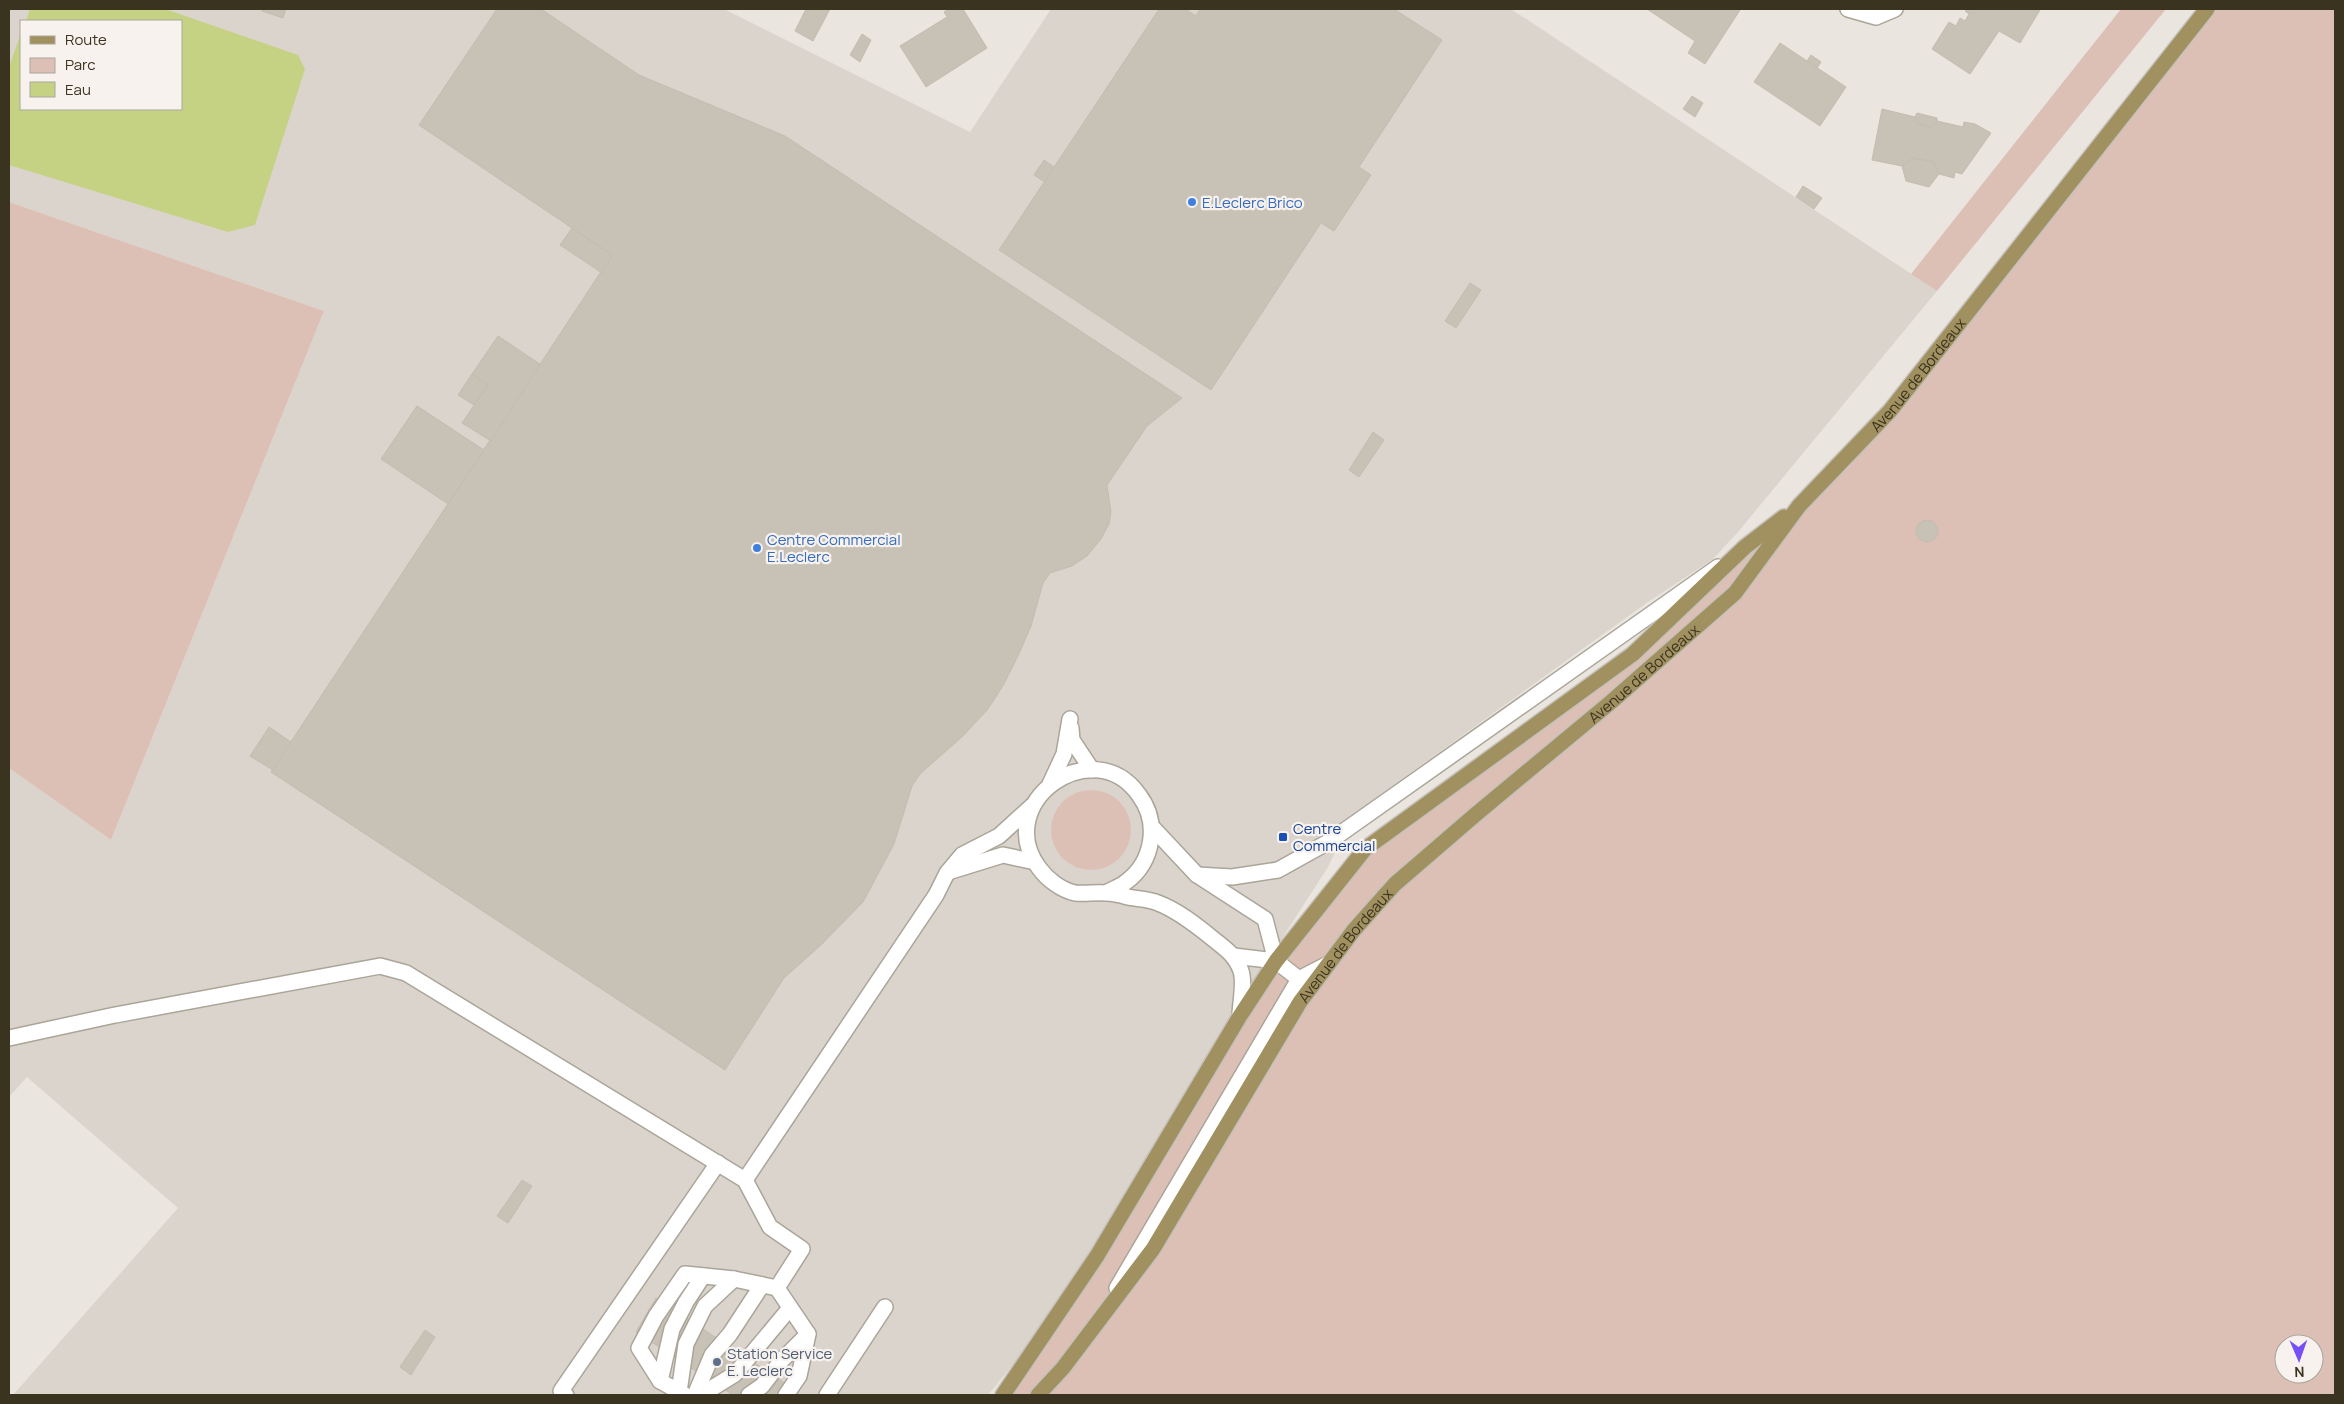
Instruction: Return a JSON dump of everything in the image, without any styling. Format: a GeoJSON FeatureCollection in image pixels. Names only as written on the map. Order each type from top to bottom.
{"type":"FeatureCollection","features":[{"type":"Feature","properties":{"kind":"main road","name":"Avenue de Bordeaux"},"geometry":{"type":"LineString","coordinates":[[1038,1395],[1063,1368],[1089,1335],[1153,1249],[1300,1002],[1354,930],[1395,884],[1475,814],[1611,702],[1735,593],[1799,506],[1890,411],[2207,9]]}},
{"type":"Feature","properties":{"kind":"main road","name":"Avenue de Bordeaux"},"geometry":{"type":"LineString","coordinates":[[1003,1395],[1097,1256],[1240,1016],[1276,961],[1365,849],[1633,654],[1745,547],[1799,506]]}},
{"type":"Feature","properties":{"kind":"street"},"geometry":{"type":"LineString","coordinates":[[1848,9],[1876,17],[1895,9]]}},
{"type":"Feature","properties":{"kind":"street"},"geometry":{"type":"LineString","coordinates":[[1197,875],[1232,877],[1278,870],[1330,841],[1745,547]]}},
{"type":"Feature","properties":{"kind":"street"},"geometry":{"type":"LineString","coordinates":[[745,1180],[936,895],[947,873],[962,855],[999,836],[1032,806],[1049,785],[1064,754],[1070,719],[1072,740],[1092,770]]}},
{"type":"Feature","properties":{"kind":"street"},"geometry":{"type":"LineString","coordinates":[[1049,785],[1062,776],[1092,770],[1110,773],[1126,782],[1139,794],[1148,810],[1152,827],[1150,849],[1141,868],[1125,883],[1106,892]]}},
{"type":"Feature","properties":{"kind":"street"},"geometry":{"type":"LineString","coordinates":[[1032,806],[1027,825],[1028,844],[1035,862],[1045,876],[1057,886],[1073,892],[1089,894],[1106,892],[1158,902],[1193,923],[1234,956],[1242,973],[1240,1016]]}},
{"type":"Feature","properties":{"kind":"street"},"geometry":{"type":"LineString","coordinates":[[1152,827],[1197,875],[1265,919],[1276,961]]}},
{"type":"Feature","properties":{"kind":"street"},"geometry":{"type":"LineString","coordinates":[[947,873],[1003,855],[1035,862]]}},
{"type":"Feature","properties":{"kind":"street"},"geometry":{"type":"LineString","coordinates":[[1234,956],[1276,961],[1299,979]]}},
{"type":"Feature","properties":{"kind":"street"},"geometry":{"type":"LineString","coordinates":[[1089,1335],[1299,979],[1328,964]]}},
{"type":"Feature","properties":{"kind":"street"},"geometry":{"type":"LineString","coordinates":[[9,1038],[114,1015],[380,966],[406,973],[745,1180],[770,1227],[802,1249],[712,1355],[695,1395]]}},
{"type":"Feature","properties":{"kind":"street"},"geometry":{"type":"LineString","coordinates":[[566,1395],[561,1392],[718,1163]]}},
{"type":"Feature","properties":{"kind":"street"},"geometry":{"type":"LineString","coordinates":[[734,1279],[705,1306],[686,1344],[682,1394],[660,1381],[639,1348],[656,1316],[685,1274],[734,1279],[769,1287],[790,1308],[808,1334],[799,1376],[786,1395]]}},
{"type":"Feature","properties":{"kind":"street"},"geometry":{"type":"LineString","coordinates":[[660,1381],[672,1329],[686,1302],[703,1276]]}},
{"type":"Feature","properties":{"kind":"street"},"geometry":{"type":"LineString","coordinates":[[827,1395],[885,1307]]}},
{"type":"Feature","properties":{"kind":"street"},"geometry":{"type":"LineString","coordinates":[[701,1395],[736,1374],[790,1308]]}},
{"type":"Feature","properties":{"kind":"street"},"geometry":{"type":"LineString","coordinates":[[749,1395],[762,1386],[782,1360],[808,1334]]}},
{"type":"Feature","properties":{"kind":"shaded area"},"geometry":{"type":"Polygon","coordinates":[[[9,9],[724,9],[970,132],[1051,9],[1511,9],[1937,291],[1738,532],[1713,559],[1648,602],[1353,814],[1328,867],[1261,971],[1234,1009],[1143,1169],[1057,1311],[988,1395],[13,1395],[178,1208],[27,1077],[9,1097],[9,768],[111,840],[324,311],[9,202],[9,9]]]}},
{"type":"Feature","properties":{"kind":"green space"},"geometry":{"type":"Polygon","coordinates":[[[2121,9],[2166,9],[1937,291],[1911,274],[2121,9]]]}},
{"type":"Feature","properties":{"kind":"green space"},"geometry":{"type":"Polygon","coordinates":[[[2207,9],[2335,9],[2335,1395],[1003,1395],[1240,1016],[1365,849],[1633,654],[1799,506],[1890,411],[2207,9]]]}},
{"type":"Feature","properties":{"kind":"green space"},"geometry":{"type":"Polygon","coordinates":[[[9,202],[324,311],[111,840],[9,768],[9,202]]]}},
{"type":"Feature","properties":{"kind":"green space"},"geometry":{"type":"Polygon","coordinates":[[[1083,790],[1099,790],[1113,796],[1125,808],[1131,822],[1131,838],[1125,852],[1113,864],[1099,870],[1083,870],[1069,864],[1057,852],[1051,838],[1051,822],[1057,808],[1069,796],[1083,790]]]}},
{"type":"Feature","properties":{"kind":"water"},"geometry":{"type":"Polygon","coordinates":[[[30,9],[165,9],[298,55],[305,69],[255,225],[228,232],[9,165],[9,67],[20,36],[20,110],[182,110],[182,20],[26,20],[30,9]]]}},
{"type":"Feature","properties":{"kind":"building"},"geometry":{"type":"Polygon","coordinates":[[[263,9],[286,9],[283,18],[262,11],[263,9]]]}},
{"type":"Feature","properties":{"kind":"building","name":"Centre Commercial E.Leclerc"},"geometry":{"type":"Polygon","coordinates":[[[497,9],[541,9],[639,75],[785,136],[1182,398],[1147,426],[1107,485],[1111,512],[1109,524],[1101,539],[1087,556],[1072,566],[1050,573],[1043,583],[1031,626],[1018,656],[1004,684],[988,709],[963,736],[920,774],[912,786],[894,844],[863,902],[821,945],[784,978],[725,1070],[271,772],[612,255],[419,125],[497,9]]]}},
{"type":"Feature","properties":{"kind":"building"},"geometry":{"type":"Polygon","coordinates":[[[806,9],[830,9],[813,41],[795,31],[806,9]]]}},
{"type":"Feature","properties":{"kind":"building"},"geometry":{"type":"Polygon","coordinates":[[[949,9],[963,9],[987,48],[926,87],[900,46],[947,17],[944,12],[949,9]]]}},
{"type":"Feature","properties":{"kind":"building","name":"E.Leclerc Brico"},"geometry":{"type":"Polygon","coordinates":[[[1159,9],[1185,9],[1196,16],[1200,9],[1394,9],[1442,40],[1359,167],[1371,175],[1334,231],[1321,223],[1211,390],[999,250],[1159,9]]]}},
{"type":"Feature","properties":{"kind":"building"},"geometry":{"type":"Polygon","coordinates":[[[1647,9],[1740,10],[1705,64],[1688,53],[1695,41],[1647,9]]]}},
{"type":"Feature","properties":{"kind":"building"},"geometry":{"type":"Polygon","coordinates":[[[1967,9],[2040,10],[2020,43],[1999,31],[1970,74],[1932,49],[1949,22],[1956,26],[1960,18],[1965,21],[1969,14],[1965,11],[1967,9]]]}},
{"type":"Feature","properties":{"kind":"building"},"geometry":{"type":"Polygon","coordinates":[[[862,34],[871,40],[860,62],[850,55],[862,34]]]}},
{"type":"Feature","properties":{"kind":"building"},"geometry":{"type":"Polygon","coordinates":[[[1780,43],[1846,87],[1820,126],[1754,82],[1780,43]]]}},
{"type":"Feature","properties":{"kind":"building"},"geometry":{"type":"Polygon","coordinates":[[[1811,55],[1821,62],[1817,68],[1807,61],[1811,55]]]}},
{"type":"Feature","properties":{"kind":"building"},"geometry":{"type":"Polygon","coordinates":[[[1692,96],[1703,103],[1695,117],[1683,109],[1692,96]]]}},
{"type":"Feature","properties":{"kind":"building"},"geometry":{"type":"Polygon","coordinates":[[[1882,109],[1915,117],[1918,124],[1931,127],[1937,121],[1963,127],[1964,122],[1975,124],[1991,133],[1962,174],[1955,172],[1954,178],[1939,174],[1933,162],[1913,158],[1902,166],[1872,160],[1882,109]]]}},
{"type":"Feature","properties":{"kind":"building"},"geometry":{"type":"Polygon","coordinates":[[[1917,113],[1937,118],[1937,121],[1931,127],[1918,124],[1915,117],[1917,113]]]}},
{"type":"Feature","properties":{"kind":"building"},"geometry":{"type":"Polygon","coordinates":[[[1913,158],[1933,162],[1939,174],[1929,187],[1906,181],[1902,166],[1913,158]]]}},
{"type":"Feature","properties":{"kind":"building"},"geometry":{"type":"Polygon","coordinates":[[[1044,160],[1054,167],[1045,182],[1034,175],[1044,160]]]}},
{"type":"Feature","properties":{"kind":"building"},"geometry":{"type":"Polygon","coordinates":[[[1803,186],[1822,198],[1814,209],[1796,197],[1803,186]]]}},
{"type":"Feature","properties":{"kind":"building"},"geometry":{"type":"Polygon","coordinates":[[[572,228],[612,255],[602,273],[560,245],[572,228]]]}},
{"type":"Feature","properties":{"kind":"building"},"geometry":{"type":"Polygon","coordinates":[[[1470,283],[1481,290],[1456,328],[1445,321],[1470,283]]]}},
{"type":"Feature","properties":{"kind":"building"},"geometry":{"type":"Polygon","coordinates":[[[498,336],[540,364],[491,441],[462,423],[488,385],[472,374],[498,336]]]}},
{"type":"Feature","properties":{"kind":"building"},"geometry":{"type":"Polygon","coordinates":[[[472,374],[488,385],[474,405],[458,395],[472,374]]]}},
{"type":"Feature","properties":{"kind":"building"},"geometry":{"type":"Polygon","coordinates":[[[417,406],[484,450],[448,504],[381,459],[417,406]]]}},
{"type":"Feature","properties":{"kind":"building"},"geometry":{"type":"Polygon","coordinates":[[[1373,432],[1384,440],[1359,477],[1349,470],[1373,432]]]}},
{"type":"Feature","properties":{"kind":"building"},"geometry":{"type":"Polygon","coordinates":[[[1927,520],[1935,523],[1938,531],[1935,539],[1927,542],[1919,539],[1916,531],[1919,523],[1927,520]]]}},
{"type":"Feature","properties":{"kind":"building"},"geometry":{"type":"Polygon","coordinates":[[[269,727],[291,742],[273,770],[250,756],[269,727]]]}},
{"type":"Feature","properties":{"kind":"building"},"geometry":{"type":"Polygon","coordinates":[[[522,1180],[532,1186],[508,1223],[497,1216],[522,1180]]]}},
{"type":"Feature","properties":{"kind":"building","name":"Station Service E. Leclerc"},"geometry":{"type":"Polygon","coordinates":[[[656,1298],[797,1391],[795,1395],[733,1395],[636,1332],[656,1298]]]}},
{"type":"Feature","properties":{"kind":"building"},"geometry":{"type":"Polygon","coordinates":[[[425,1330],[435,1337],[411,1375],[400,1367],[425,1330]]]}},
{"type":"Feature","properties":{"kind":"place","name":"E.Leclerc Brico"},"geometry":{"type":"Point","coordinates":[1192,202]}},
{"type":"Feature","properties":{"kind":"place","name":"Centre Commercial E.Leclerc"},"geometry":{"type":"Point","coordinates":[757,548]}},
{"type":"Feature","properties":{"kind":"place","name":"Centre Commercial"},"geometry":{"type":"Point","coordinates":[1283,837]}},
{"type":"Feature","properties":{"kind":"place","name":"Station Service E. Leclerc"},"geometry":{"type":"Point","coordinates":[717,1362]}}]}
